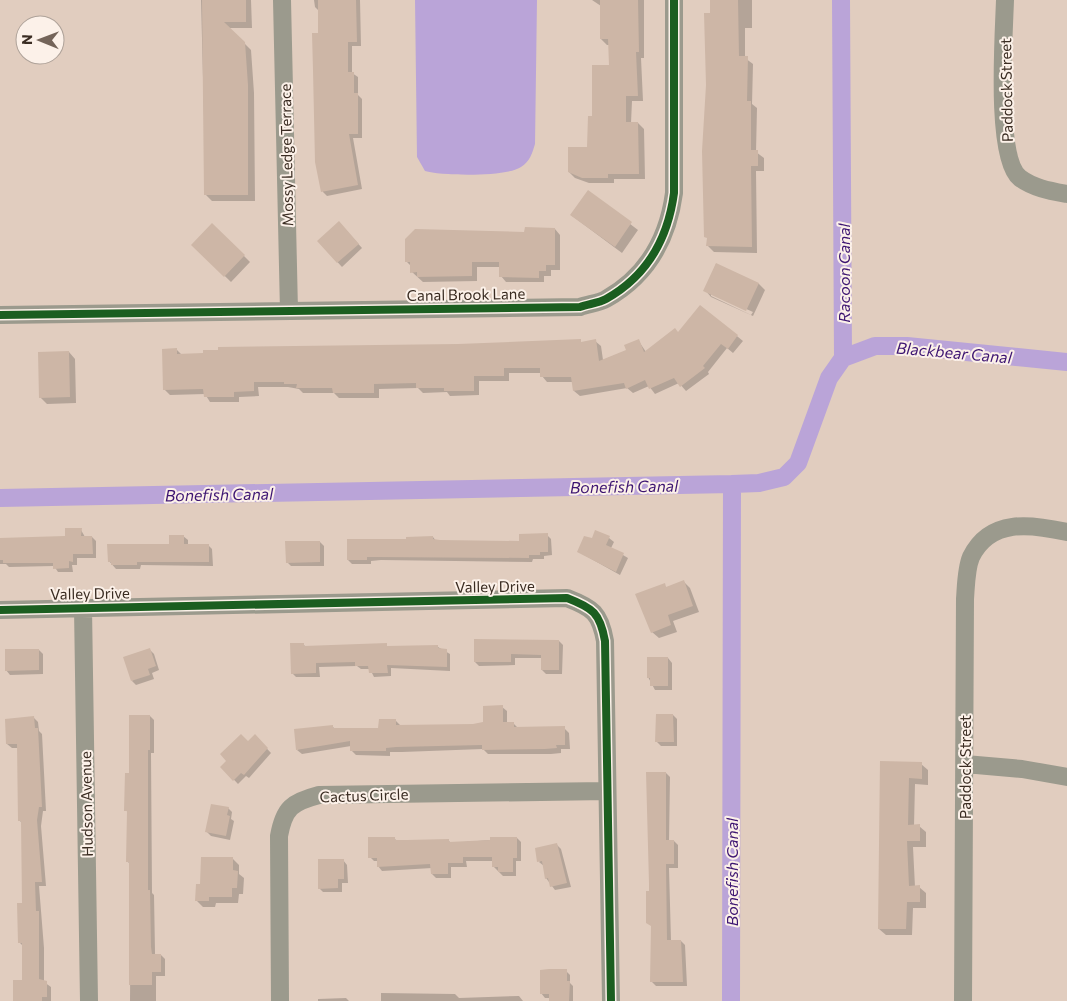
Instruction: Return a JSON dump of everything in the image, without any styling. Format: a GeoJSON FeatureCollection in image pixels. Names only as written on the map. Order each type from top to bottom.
{"type":"FeatureCollection","features":[{"type":"Feature","properties":{"kind":"street","name":"Mossy Ledge Terrace"},"geometry":{"type":"LineString","coordinates":[[282,0],[289,311]]}},
{"type":"Feature","properties":{"kind":"street","name":"Canal Brook Lane"},"geometry":{"type":"LineString","coordinates":[[0,315],[580,307],[605,300],[630,281],[652,258],[670,218],[674,192],[674,0]]}},
{"type":"Feature","properties":{"kind":"street","name":"Paddock Street"},"geometry":{"type":"LineString","coordinates":[[1005,0],[1004,136],[1009,162],[1019,178],[1048,191],[1067,194]]}},
{"type":"Feature","properties":{"kind":"street","name":"Paddock Street"},"geometry":{"type":"LineString","coordinates":[[964,1001],[967,581],[971,558],[984,538],[1002,528],[1027,526],[1067,532]]}},
{"type":"Feature","properties":{"kind":"street","name":"Valley Drive"},"geometry":{"type":"LineString","coordinates":[[0,610],[567,598],[590,606],[602,623],[605,641],[611,1001]]}},
{"type":"Feature","properties":{"kind":"street","name":"Hudson Avenue"},"geometry":{"type":"LineString","coordinates":[[83,608],[89,1001]]}},
{"type":"Feature","properties":{"kind":"street"},"geometry":{"type":"LineString","coordinates":[[965,764],[1022,769],[1067,777]]}},
{"type":"Feature","properties":{"kind":"street","name":"Cactus Circle"},"geometry":{"type":"LineString","coordinates":[[280,1001],[279,836],[282,817],[299,800],[319,795],[607,791]]}},
{"type":"Feature","properties":{"kind":"shaded area"},"geometry":{"type":"Polygon","coordinates":[[[415,0],[537,0],[535,144],[529,160],[521,167],[502,173],[474,175],[425,171],[417,157],[415,0]]]}},
{"type":"Feature","properties":{"kind":"building"},"geometry":{"type":"Polygon","coordinates":[[[202,0],[246,0],[246,22],[224,22],[245,42],[248,85],[248,195],[204,195],[202,0]]]}},
{"type":"Feature","properties":{"kind":"building"},"geometry":{"type":"Polygon","coordinates":[[[318,0],[356,0],[357,42],[348,42],[348,72],[354,72],[354,93],[358,93],[358,134],[349,134],[358,185],[321,192],[315,162],[312,33],[318,33],[318,0]]]}},
{"type":"Feature","properties":{"kind":"building"},"geometry":{"type":"Polygon","coordinates":[[[600,0],[638,0],[639,52],[636,52],[638,96],[626,96],[626,122],[638,122],[639,174],[608,174],[608,178],[582,178],[568,172],[568,147],[587,147],[588,116],[592,116],[592,65],[609,65],[608,39],[600,39],[600,0]]]}},
{"type":"Feature","properties":{"kind":"building"},"geometry":{"type":"Polygon","coordinates":[[[710,0],[738,0],[739,56],[748,56],[747,101],[751,101],[751,150],[758,150],[758,166],[751,166],[752,247],[706,246],[707,238],[704,237],[702,151],[706,85],[704,13],[710,13],[710,0]]]}},
{"type":"Feature","properties":{"kind":"building"},"geometry":{"type":"Polygon","coordinates":[[[588,190],[632,222],[615,247],[570,215],[588,190]]]}},
{"type":"Feature","properties":{"kind":"building"},"geometry":{"type":"Polygon","coordinates":[[[339,221],[359,244],[337,263],[317,241],[339,221]]]}},
{"type":"Feature","properties":{"kind":"building"},"geometry":{"type":"Polygon","coordinates":[[[212,223],[245,255],[224,277],[191,245],[212,223]]]}},
{"type":"Feature","properties":{"kind":"building"},"geometry":{"type":"Polygon","coordinates":[[[525,227],[555,228],[555,265],[546,265],[546,271],[539,271],[539,278],[499,277],[499,262],[472,262],[472,276],[417,277],[417,272],[410,273],[410,262],[405,262],[405,239],[415,229],[524,232],[525,227]]]}},
{"type":"Feature","properties":{"kind":"building"},"geometry":{"type":"Polygon","coordinates":[[[716,263],[759,283],[746,311],[703,291],[716,263]]]}},
{"type":"Feature","properties":{"kind":"building"},"geometry":{"type":"Polygon","coordinates":[[[700,305],[738,335],[728,349],[721,344],[703,366],[705,368],[680,387],[674,378],[649,389],[645,380],[626,389],[624,383],[573,391],[571,377],[540,377],[540,368],[504,368],[504,376],[474,376],[474,391],[444,391],[444,388],[416,388],[416,383],[374,384],[374,393],[333,393],[332,388],[296,388],[297,384],[284,384],[284,382],[254,382],[254,391],[234,392],[234,397],[204,397],[203,389],[163,390],[162,349],[177,348],[177,354],[203,353],[203,350],[218,350],[218,347],[458,344],[581,339],[581,342],[596,339],[599,361],[626,350],[624,345],[639,339],[644,352],[675,328],[678,332],[700,305]]]}},
{"type":"Feature","properties":{"kind":"building"},"geometry":{"type":"Polygon","coordinates":[[[69,351],[70,397],[39,398],[38,352],[69,351]]]}},
{"type":"Feature","properties":{"kind":"building"},"geometry":{"type":"Polygon","coordinates":[[[65,528],[82,528],[81,536],[92,536],[93,554],[73,554],[73,562],[69,561],[69,568],[53,569],[53,563],[3,563],[3,560],[0,560],[0,538],[65,536],[65,528]]]}},
{"type":"Feature","properties":{"kind":"building"},"geometry":{"type":"Polygon","coordinates":[[[595,530],[610,536],[606,545],[624,553],[616,572],[577,552],[584,536],[592,538],[595,530]]]}},
{"type":"Feature","properties":{"kind":"building"},"geometry":{"type":"Polygon","coordinates":[[[548,533],[548,552],[540,552],[540,555],[529,555],[529,558],[367,557],[367,560],[347,560],[347,539],[406,539],[406,537],[433,536],[433,539],[440,540],[519,541],[519,534],[548,533]]]}},
{"type":"Feature","properties":{"kind":"building"},"geometry":{"type":"Polygon","coordinates":[[[169,535],[184,535],[184,544],[209,544],[209,562],[137,562],[137,565],[111,565],[111,562],[108,562],[107,544],[169,544],[169,535]]]}},
{"type":"Feature","properties":{"kind":"building"},"geometry":{"type":"Polygon","coordinates":[[[285,541],[320,541],[320,562],[286,563],[285,541]]]}},
{"type":"Feature","properties":{"kind":"building"},"geometry":{"type":"Polygon","coordinates":[[[684,580],[693,606],[668,615],[671,625],[651,633],[635,594],[665,583],[666,587],[684,580]]]}},
{"type":"Feature","properties":{"kind":"building"},"geometry":{"type":"Polygon","coordinates":[[[474,639],[559,640],[559,670],[541,670],[541,655],[511,654],[511,662],[474,662],[474,639]]]}},
{"type":"Feature","properties":{"kind":"building"},"geometry":{"type":"Polygon","coordinates":[[[290,643],[304,643],[304,646],[387,643],[387,646],[438,645],[438,648],[447,649],[447,667],[387,665],[388,673],[369,673],[368,666],[355,666],[355,662],[316,663],[316,673],[291,674],[290,643]]]}},
{"type":"Feature","properties":{"kind":"building"},"geometry":{"type":"Polygon","coordinates":[[[150,648],[156,666],[148,669],[150,675],[131,681],[123,657],[150,648]]]}},
{"type":"Feature","properties":{"kind":"building"},"geometry":{"type":"Polygon","coordinates":[[[5,649],[39,649],[39,670],[5,671],[5,649]]]}},
{"type":"Feature","properties":{"kind":"building"},"geometry":{"type":"Polygon","coordinates":[[[647,657],[668,657],[668,686],[650,686],[650,678],[647,678],[647,657]]]}},
{"type":"Feature","properties":{"kind":"building"},"geometry":{"type":"Polygon","coordinates":[[[503,705],[503,722],[514,722],[514,727],[565,726],[565,745],[556,745],[557,748],[545,749],[482,750],[482,745],[396,747],[386,748],[386,751],[350,751],[350,741],[296,750],[294,729],[333,725],[333,728],[378,728],[379,719],[396,719],[396,725],[473,724],[483,722],[483,706],[503,705]]]}},
{"type":"Feature","properties":{"kind":"building"},"geometry":{"type":"Polygon","coordinates":[[[656,714],[673,714],[674,742],[655,742],[656,714]]]}},
{"type":"Feature","properties":{"kind":"building"},"geometry":{"type":"Polygon","coordinates":[[[129,715],[150,715],[150,750],[148,750],[148,890],[150,890],[152,954],[161,954],[161,972],[152,972],[152,985],[129,985],[129,862],[126,862],[127,811],[124,811],[125,773],[129,773],[129,715]]]}},
{"type":"Feature","properties":{"kind":"building"},"geometry":{"type":"Polygon","coordinates":[[[34,716],[35,728],[38,728],[42,807],[39,807],[37,820],[42,882],[35,882],[36,911],[39,911],[39,979],[47,981],[47,997],[42,997],[42,1001],[13,1001],[13,980],[22,980],[22,943],[18,943],[17,903],[22,903],[21,821],[18,821],[17,744],[6,744],[5,719],[34,716]]]}},
{"type":"Feature","properties":{"kind":"building"},"geometry":{"type":"Polygon","coordinates":[[[241,734],[248,741],[255,734],[268,748],[244,775],[241,773],[233,781],[220,767],[226,761],[220,754],[241,734]]]}},
{"type":"Feature","properties":{"kind":"building"},"geometry":{"type":"Polygon","coordinates":[[[880,761],[922,762],[922,779],[909,778],[908,825],[920,824],[920,841],[907,841],[909,886],[920,885],[920,902],[907,902],[906,929],[878,929],[880,761]]]}},
{"type":"Feature","properties":{"kind":"building"},"geometry":{"type":"Polygon","coordinates":[[[646,772],[666,772],[666,840],[674,840],[674,864],[666,864],[667,940],[681,940],[683,982],[650,982],[651,926],[646,923],[646,891],[649,891],[649,883],[646,772]]]}},
{"type":"Feature","properties":{"kind":"building"},"geometry":{"type":"Polygon","coordinates":[[[211,804],[229,807],[227,815],[230,816],[226,836],[205,832],[211,804]]]}},
{"type":"Feature","properties":{"kind":"building"},"geometry":{"type":"Polygon","coordinates":[[[368,837],[395,837],[395,840],[449,839],[449,842],[490,840],[490,837],[517,837],[517,858],[513,858],[513,872],[498,872],[498,867],[492,867],[492,857],[463,857],[463,863],[448,863],[448,874],[431,874],[430,864],[377,867],[377,858],[368,858],[368,837]]]}},
{"type":"Feature","properties":{"kind":"building"},"geometry":{"type":"Polygon","coordinates":[[[557,843],[567,883],[550,887],[548,878],[545,879],[542,861],[537,862],[535,848],[557,843]]]}},
{"type":"Feature","properties":{"kind":"building"},"geometry":{"type":"Polygon","coordinates":[[[201,857],[233,857],[233,870],[238,871],[237,888],[232,888],[232,897],[209,897],[209,901],[195,901],[196,884],[200,884],[201,857]]]}},
{"type":"Feature","properties":{"kind":"building"},"geometry":{"type":"Polygon","coordinates":[[[318,859],[344,859],[344,879],[338,879],[338,888],[318,889],[318,859]]]}},
{"type":"Feature","properties":{"kind":"building"},"geometry":{"type":"Polygon","coordinates":[[[567,969],[567,981],[570,981],[569,1001],[549,1001],[549,994],[540,994],[540,970],[567,969]]]}},
{"type":"Feature","properties":{"kind":"waterway","name":"Racoon Canal"},"geometry":{"type":"LineString","coordinates":[[732,484],[759,483],[784,477],[798,463],[829,378],[843,358],[841,0]]}},
{"type":"Feature","properties":{"kind":"waterway","name":"Blackbear Canal"},"geometry":{"type":"LineString","coordinates":[[843,358],[875,346],[907,346],[1067,362]]}},
{"type":"Feature","properties":{"kind":"waterway","name":"Bonefish Canal"},"geometry":{"type":"LineString","coordinates":[[0,498],[732,484],[731,1001]]}},
{"type":"Feature","properties":{"kind":"cycle path"},"geometry":{"type":"LineString","coordinates":[[0,315],[580,307],[603,300],[620,290],[644,267],[661,240],[671,210],[674,193],[674,0]]}},
{"type":"Feature","properties":{"kind":"cycle path"},"geometry":{"type":"LineString","coordinates":[[0,610],[567,598],[583,605],[598,618],[605,641],[611,1001]]}}]}
